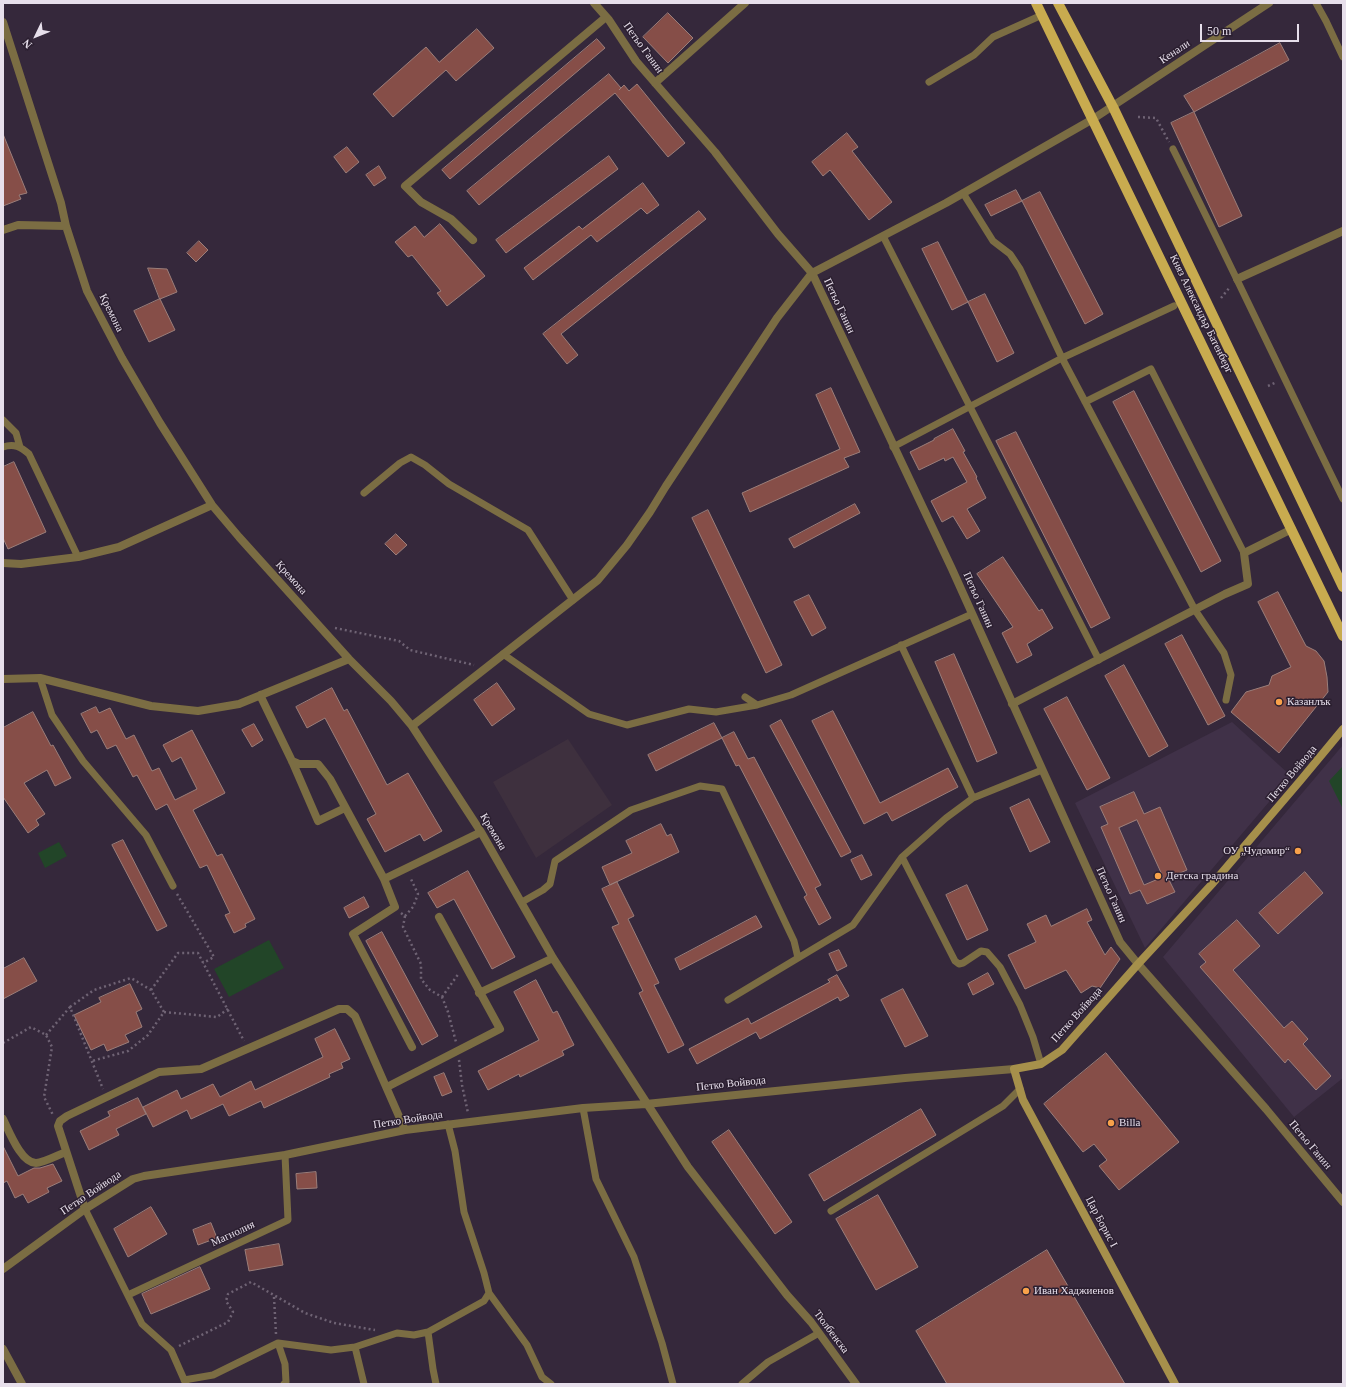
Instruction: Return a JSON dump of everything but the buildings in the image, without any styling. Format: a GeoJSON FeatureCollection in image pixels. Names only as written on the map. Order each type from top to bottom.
{"type":"FeatureCollection","features":[{"type":"Feature","properties":{"kind":"main road","name":"Княз Александър Батенберг"},"geometry":{"type":"LineString","coordinates":[[1036,3],[1343,636]]}},
{"type":"Feature","properties":{"kind":"main road","name":"Княз Александър Батенберг"},"geometry":{"type":"LineString","coordinates":[[1058,3],[1113,107],[1343,587]]}},
{"type":"Feature","properties":{"kind":"street","name":"Петьо Ганин"},"geometry":{"type":"LineString","coordinates":[[594,3],[606,17],[636,62],[715,152],[778,234],[812,273],[952,569],[1120,942],[1266,1109],[1343,1202]]}},
{"type":"Feature","properties":{"kind":"street"},"geometry":{"type":"LineString","coordinates":[[655,83],[745,3]]}},
{"type":"Feature","properties":{"kind":"street","name":"Кенали"},"geometry":{"type":"LineString","coordinates":[[812,273],[963,193],[1093,119],[1269,3]]}},
{"type":"Feature","properties":{"kind":"street"},"geometry":{"type":"LineString","coordinates":[[473,240],[451,219],[422,202],[406,186],[606,17]]}},
{"type":"Feature","properties":{"kind":"street","name":"Кремона"},"geometry":{"type":"LineString","coordinates":[[3,22],[61,203],[66,226],[87,291],[122,358],[160,423],[212,505],[349,659],[412,726],[481,832],[553,958],[646,1104]]}},
{"type":"Feature","properties":{"kind":"street"},"geometry":{"type":"LineString","coordinates":[[3,230],[18,225],[46,224],[66,226]]}},
{"type":"Feature","properties":{"kind":"street"},"geometry":{"type":"LineString","coordinates":[[1237,280],[1343,231]]}},
{"type":"Feature","properties":{"kind":"street"},"geometry":{"type":"LineString","coordinates":[[412,726],[598,580],[627,545],[777,318],[812,273]]}},
{"type":"Feature","properties":{"kind":"street"},"geometry":{"type":"LineString","coordinates":[[3,564],[21,564],[78,557],[120,547],[212,505]]}},
{"type":"Feature","properties":{"kind":"street"},"geometry":{"type":"LineString","coordinates":[[1012,704],[1194,610],[1248,584],[1244,553],[1292,530]]}},
{"type":"Feature","properties":{"kind":"street"},"geometry":{"type":"LineString","coordinates":[[3,679],[40,678],[151,706],[198,711],[239,704],[349,659]]}},
{"type":"Feature","properties":{"kind":"street"},"geometry":{"type":"LineString","coordinates":[[260,695],[292,761],[318,821],[345,808]]}},
{"type":"Feature","properties":{"kind":"street","name":"Петко Войвода"},"geometry":{"type":"LineString","coordinates":[[3,1269],[85,1209],[133,1179],[144,1176],[285,1155],[405,1130],[448,1124],[583,1108],[646,1104],[905,1078],[1014,1069],[1041,1064],[1062,1050],[1138,964],[1213,883],[1343,729]]}},
{"type":"Feature","properties":{"kind":"street"},"geometry":{"type":"LineString","coordinates":[[292,761],[299,764],[318,764],[330,779],[384,879],[395,907],[353,934],[412,1047]]}},
{"type":"Feature","properties":{"kind":"street"},"geometry":{"type":"LineString","coordinates":[[384,879],[481,832]]}},
{"type":"Feature","properties":{"kind":"street"},"geometry":{"type":"LineString","coordinates":[[387,1087],[500,1029],[479,993],[439,917]]}},
{"type":"Feature","properties":{"kind":"street"},"geometry":{"type":"LineString","coordinates":[[479,993],[553,958]]}},
{"type":"Feature","properties":{"kind":"street"},"geometry":{"type":"LineString","coordinates":[[85,1209],[58,1126],[60,1121],[67,1116],[159,1072],[201,1069],[339,1009],[348,1010],[355,1016],[405,1130]]}},
{"type":"Feature","properties":{"kind":"street","name":"Цар Борис I"},"geometry":{"type":"LineString","coordinates":[[1014,1069],[1024,1100],[1175,1384]]}},
{"type":"Feature","properties":{"kind":"street","name":"Тюлбенска"},"geometry":{"type":"LineString","coordinates":[[646,1104],[688,1167],[787,1295],[819,1333],[856,1384]]}},
{"type":"Feature","properties":{"kind":"street"},"geometry":{"type":"LineString","coordinates":[[3,1119],[21,1153],[29,1162],[37,1163],[66,1152]]}},
{"type":"Feature","properties":{"kind":"street"},"geometry":{"type":"LineString","coordinates":[[3,1349],[22,1384]]}},
{"type":"Feature","properties":{"kind":"lane"},"geometry":{"type":"LineString","coordinates":[[1316,3],[1343,57]]}},
{"type":"Feature","properties":{"kind":"lane"},"geometry":{"type":"LineString","coordinates":[[929,82],[974,55],[993,37],[1042,15]]}},
{"type":"Feature","properties":{"kind":"lane"},"geometry":{"type":"LineString","coordinates":[[1173,149],[1343,499]]}},
{"type":"Feature","properties":{"kind":"lane"},"geometry":{"type":"LineString","coordinates":[[963,193],[993,241],[1010,254],[1020,269],[1062,358],[1194,610],[1224,653],[1231,674],[1226,700]]}},
{"type":"Feature","properties":{"kind":"lane"},"geometry":{"type":"LineString","coordinates":[[883,236],[1098,660]]}},
{"type":"Feature","properties":{"kind":"lane"},"geometry":{"type":"LineString","coordinates":[[893,447],[1062,358],[1174,306]]}},
{"type":"Feature","properties":{"kind":"lane"},"geometry":{"type":"LineString","coordinates":[[1085,402],[1151,369],[1244,553]]}},
{"type":"Feature","properties":{"kind":"lane"},"geometry":{"type":"LineString","coordinates":[[3,420],[16,433],[20,446],[29,454],[78,557]]}},
{"type":"Feature","properties":{"kind":"lane"},"geometry":{"type":"LineString","coordinates":[[3,447],[20,446]]}},
{"type":"Feature","properties":{"kind":"lane"},"geometry":{"type":"LineString","coordinates":[[364,493],[400,463],[411,456],[449,484],[528,530],[573,600]]}},
{"type":"Feature","properties":{"kind":"lane"},"geometry":{"type":"LineString","coordinates":[[503,654],[589,714],[627,725],[689,709],[716,712],[757,705],[791,695],[972,614]]}},
{"type":"Feature","properties":{"kind":"lane"},"geometry":{"type":"LineString","coordinates":[[901,645],[973,798]]}},
{"type":"Feature","properties":{"kind":"lane"},"geometry":{"type":"LineString","coordinates":[[40,678],[52,715],[83,761],[146,835],[173,886]]}},
{"type":"Feature","properties":{"kind":"lane"},"geometry":{"type":"LineString","coordinates":[[745,697],[757,705]]}},
{"type":"Feature","properties":{"kind":"lane"},"geometry":{"type":"LineString","coordinates":[[728,1000],[853,925],[902,857],[946,818],[973,798],[1042,770]]}},
{"type":"Feature","properties":{"kind":"lane"},"geometry":{"type":"LineString","coordinates":[[522,902],[543,890],[550,884],[555,861],[631,810],[700,786],[722,789],[794,940],[798,958]]}},
{"type":"Feature","properties":{"kind":"lane"},"geometry":{"type":"LineString","coordinates":[[902,857],[955,961],[959,964],[963,963],[981,951],[987,952],[1000,967],[1020,1005],[1041,1064]]}},
{"type":"Feature","properties":{"kind":"lane"},"geometry":{"type":"LineString","coordinates":[[832,1211],[1003,1106],[1020,1089]]}},
{"type":"Feature","properties":{"kind":"lane"},"geometry":{"type":"LineString","coordinates":[[583,1108],[596,1179],[634,1257],[662,1343],[673,1384]]}},
{"type":"Feature","properties":{"kind":"lane"},"geometry":{"type":"LineString","coordinates":[[448,1124],[455,1151],[464,1212],[489,1293],[527,1345],[542,1377],[551,1384]]}},
{"type":"Feature","properties":{"kind":"lane","name":"Магнолия"},"geometry":{"type":"LineString","coordinates":[[128,1295],[288,1220],[285,1155]]}},
{"type":"Feature","properties":{"kind":"lane"},"geometry":{"type":"LineString","coordinates":[[85,1209],[142,1324],[171,1350],[185,1382],[213,1375],[278,1343],[331,1350],[355,1347],[397,1333],[414,1335],[428,1332],[484,1301],[489,1293]]}},
{"type":"Feature","properties":{"kind":"lane"},"geometry":{"type":"LineString","coordinates":[[428,1332],[436,1384]]}},
{"type":"Feature","properties":{"kind":"lane"},"geometry":{"type":"LineString","coordinates":[[742,1384],[768,1362],[819,1333]]}},
{"type":"Feature","properties":{"kind":"lane"},"geometry":{"type":"LineString","coordinates":[[278,1343],[285,1364],[286,1382],[284,1384]]}},
{"type":"Feature","properties":{"kind":"lane"},"geometry":{"type":"LineString","coordinates":[[355,1347],[364,1384]]}},
{"type":"Feature","properties":{"kind":"path"},"geometry":{"type":"LineString","coordinates":[[1138,117],[1156,118],[1173,149]]}},
{"type":"Feature","properties":{"kind":"path"},"geometry":{"type":"LineString","coordinates":[[318,624],[399,641],[410,650],[486,668]]}},
{"type":"Feature","properties":{"kind":"path"},"geometry":{"type":"LineString","coordinates":[[405,868],[418,894],[413,907],[405,916],[403,927],[421,964],[422,979],[430,990],[442,997],[448,1012],[458,1050],[462,1085],[469,1117]]}},
{"type":"Feature","properties":{"kind":"path"},"geometry":{"type":"LineString","coordinates":[[173,886],[214,957],[203,963]]}},
{"type":"Feature","properties":{"kind":"path"},"geometry":{"type":"LineString","coordinates":[[395,907],[405,916]]}},
{"type":"Feature","properties":{"kind":"path"},"geometry":{"type":"LineString","coordinates":[[151,990],[178,953],[198,953],[248,1049]]}},
{"type":"Feature","properties":{"kind":"path"},"geometry":{"type":"LineString","coordinates":[[442,997],[464,965]]}},
{"type":"Feature","properties":{"kind":"path"},"geometry":{"type":"LineString","coordinates":[[46,1035],[70,1007],[94,990],[131,978],[151,990],[164,1012]]}},
{"type":"Feature","properties":{"kind":"path"},"geometry":{"type":"LineString","coordinates":[[70,1007],[106,1097]]}},
{"type":"Feature","properties":{"kind":"path"},"geometry":{"type":"LineString","coordinates":[[164,1012],[217,1017],[228,1009]]}},
{"type":"Feature","properties":{"kind":"path"},"geometry":{"type":"LineString","coordinates":[[92,1061],[128,1051],[148,1035],[164,1012]]}},
{"type":"Feature","properties":{"kind":"path"},"geometry":{"type":"LineString","coordinates":[[3,1043],[31,1028],[46,1035],[52,1047],[44,1097],[58,1126]]}},
{"type":"Feature","properties":{"kind":"path"},"geometry":{"type":"LineString","coordinates":[[171,1350],[228,1322],[233,1312],[226,1301],[228,1294],[251,1282],[305,1313],[334,1323],[397,1333]]}},
{"type":"Feature","properties":{"kind":"path"},"geometry":{"type":"LineString","coordinates":[[274,1296],[276,1338],[278,1343]]}},
{"type":"Feature","properties":{"kind":"shaded area","name":"Детска градина"},"geometry":{"type":"Polygon","coordinates":[[[1232,722],[1291,776],[1145,948],[1075,803],[1232,722]]]}},
{"type":"Feature","properties":{"kind":"shaded area"},"geometry":{"type":"Polygon","coordinates":[[[568,739],[612,805],[536,858],[493,782],[568,739]]]}},
{"type":"Feature","properties":{"kind":"shaded area","name":"ОУ „Чудомир“"},"geometry":{"type":"Polygon","coordinates":[[[1343,745],[1343,1078],[1294,1117],[1163,957],[1343,745]]]}},
{"type":"Feature","properties":{"kind":"green space"},"geometry":{"type":"Polygon","coordinates":[[[1343,766],[1343,809],[1329,781],[1343,766]]]}},
{"type":"Feature","properties":{"kind":"green space"},"geometry":{"type":"Polygon","coordinates":[[[59,842],[67,856],[45,868],[38,853],[59,842]]]}},
{"type":"Feature","properties":{"kind":"green space"},"geometry":{"type":"Polygon","coordinates":[[[269,940],[284,968],[229,997],[214,969],[269,940]]]}},
{"type":"Feature","properties":{"kind":"place","name":"Казанлък"},"geometry":{"type":"Point","coordinates":[1279,702]}},
{"type":"Feature","properties":{"kind":"place","name":"ОУ „Чудомир“"},"geometry":{"type":"Point","coordinates":[1298,851]}},
{"type":"Feature","properties":{"kind":"place","name":"Детска градина"},"geometry":{"type":"Point","coordinates":[1158,876]}},
{"type":"Feature","properties":{"kind":"place","name":"Billa"},"geometry":{"type":"Point","coordinates":[1111,1123]}},
{"type":"Feature","properties":{"kind":"place","name":"Иван Хаджиенов"},"geometry":{"type":"Point","coordinates":[1026,1291]}}]}
